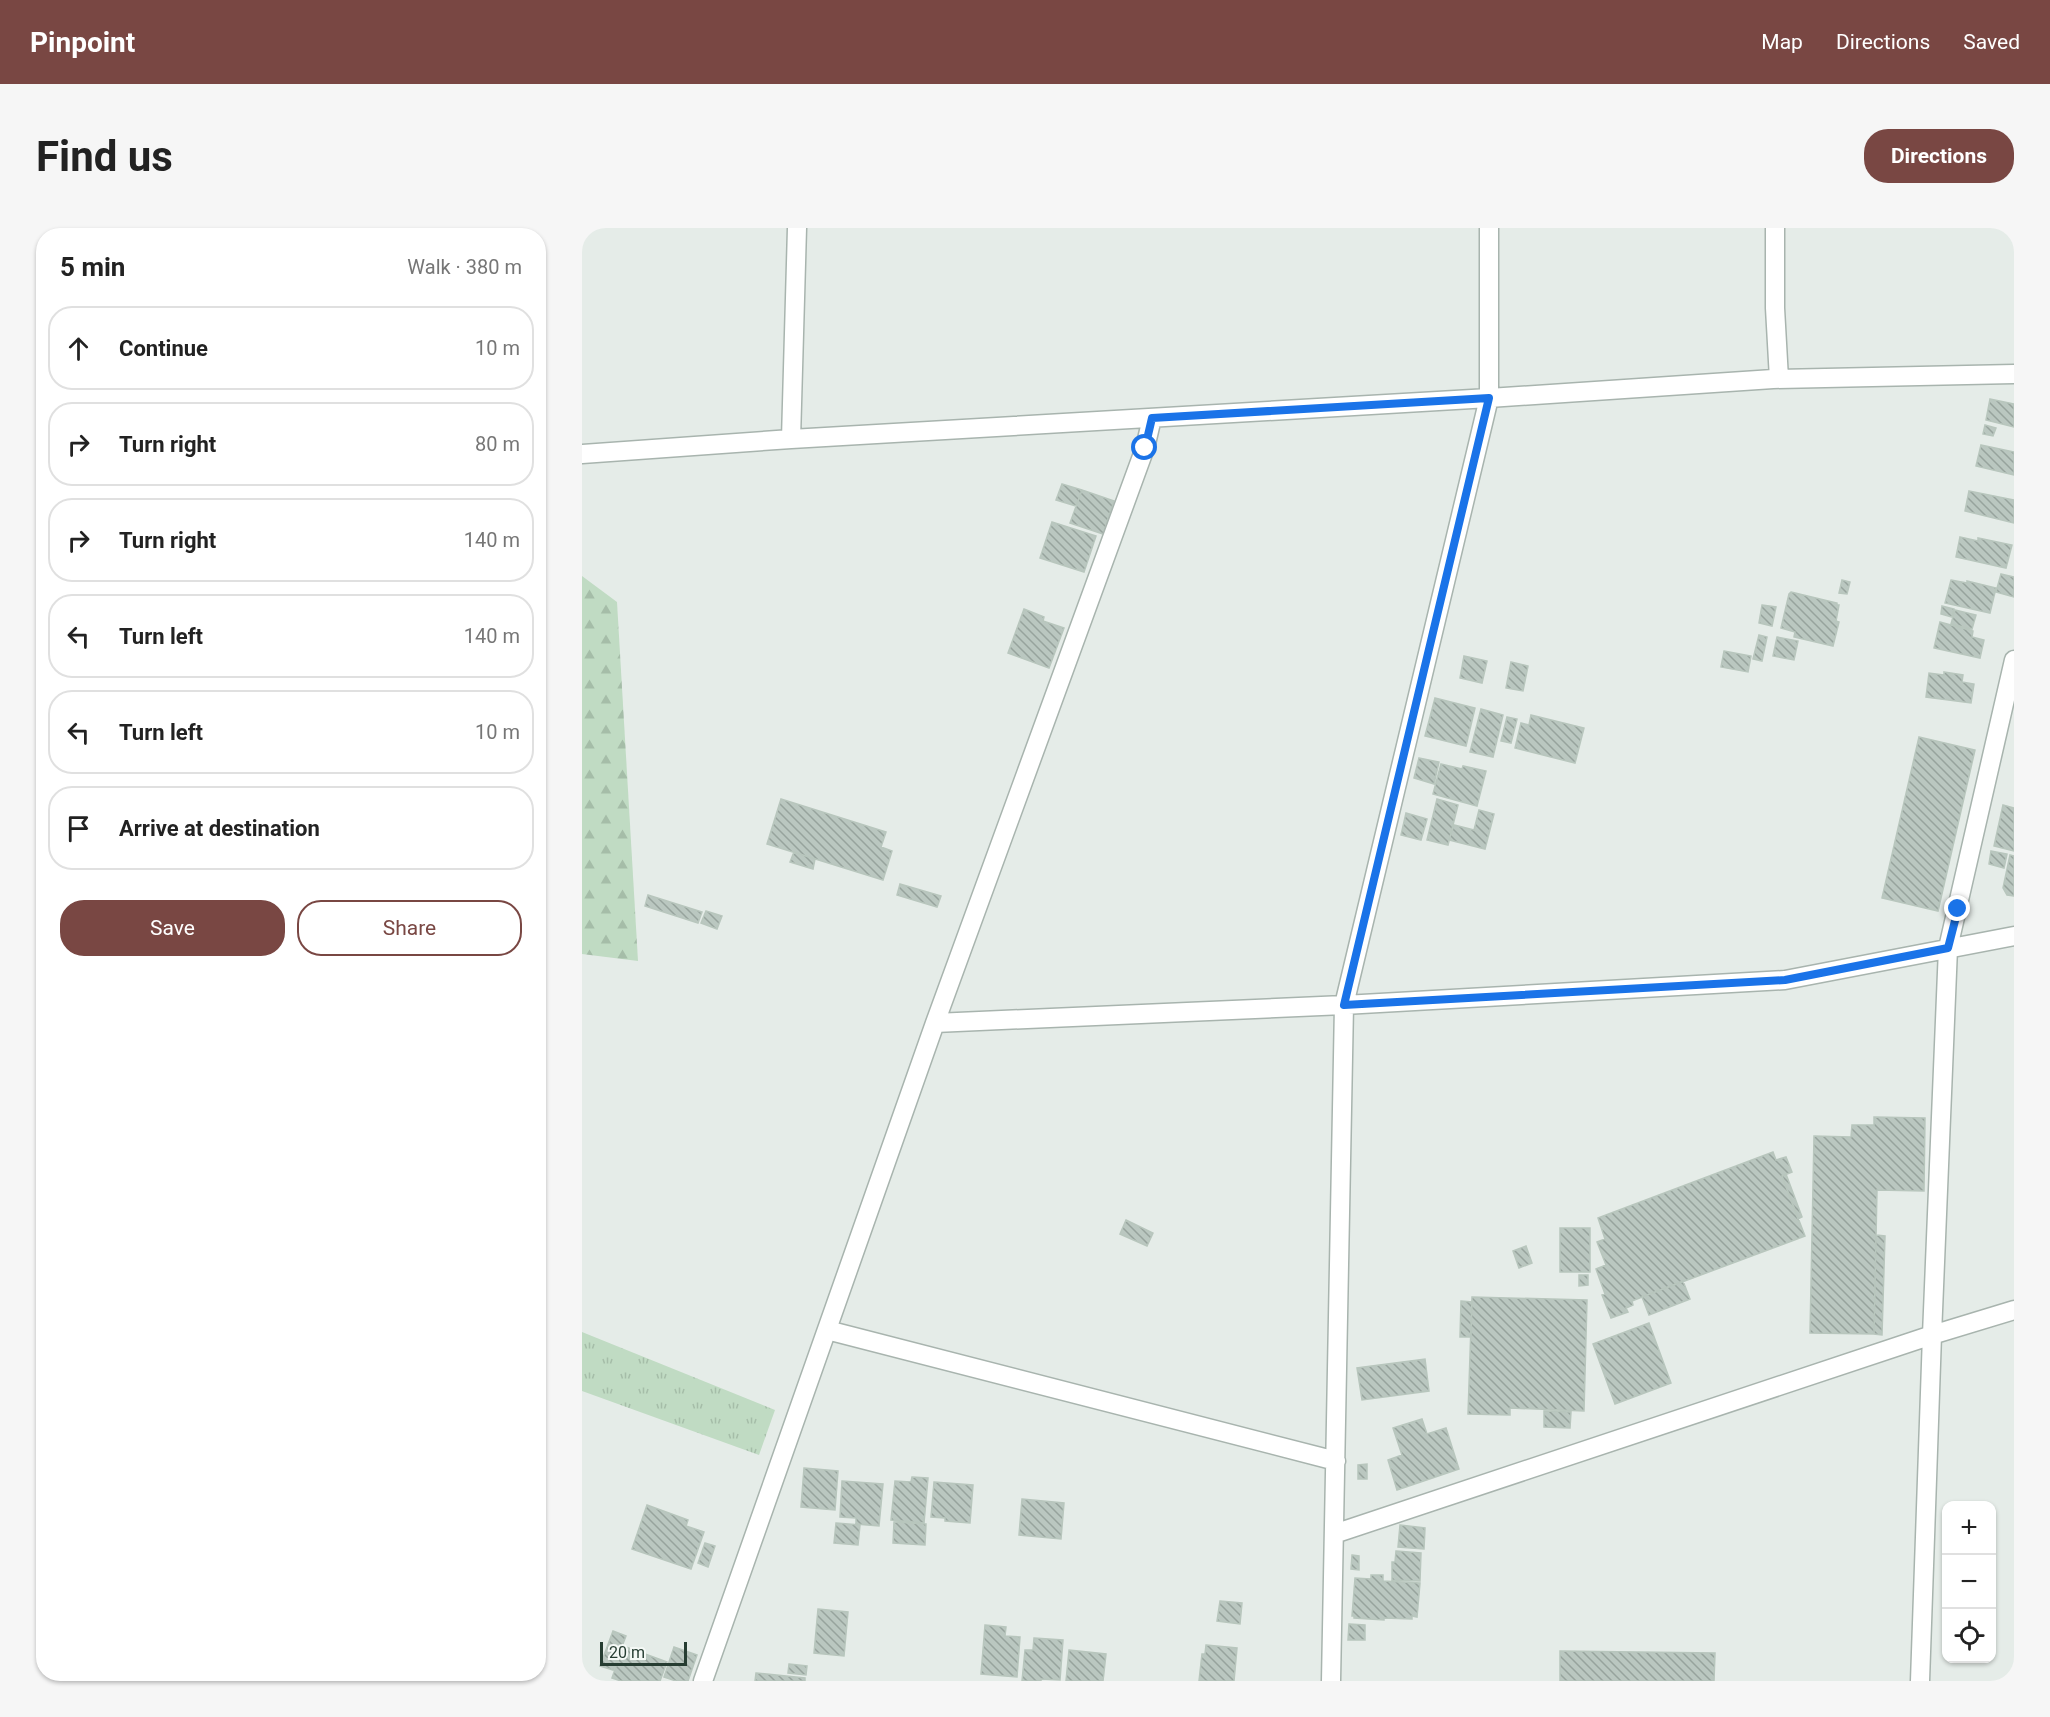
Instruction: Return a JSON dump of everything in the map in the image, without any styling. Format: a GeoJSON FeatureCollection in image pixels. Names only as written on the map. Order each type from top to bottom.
{"type":"FeatureCollection","features":[{"type":"Feature","properties":{"kind":"street"},"geometry":{"type":"LineString","coordinates":[[791,439],[797,228]]}},
{"type":"Feature","properties":{"kind":"street"},"geometry":{"type":"LineString","coordinates":[[1331,1681],[1344,1005],[1489,398],[1489,228]]}},
{"type":"Feature","properties":{"kind":"street"},"geometry":{"type":"LineString","coordinates":[[1775,228],[1775,308],[1779,380]]}},
{"type":"Feature","properties":{"kind":"street"},"geometry":{"type":"LineString","coordinates":[[582,454],[791,439],[1779,380],[2014,374]]}},
{"type":"Feature","properties":{"kind":"street"},"geometry":{"type":"LineString","coordinates":[[703,1681],[935,1023],[1141,459],[1152,418]]}},
{"type":"Feature","properties":{"kind":"street"},"geometry":{"type":"LineString","coordinates":[[1920,1681],[1948,948],[2014,660]]}},
{"type":"Feature","properties":{"kind":"street"},"geometry":{"type":"LineString","coordinates":[[935,1023],[1344,1005],[1785,980],[2014,936]]}},
{"type":"Feature","properties":{"kind":"street"},"geometry":{"type":"LineString","coordinates":[[1334,1534],[1932,1335],[2014,1310]]}},
{"type":"Feature","properties":{"kind":"street"},"geometry":{"type":"LineString","coordinates":[[827,1330],[1336,1461]]}},
{"type":"Feature","properties":{"kind":"green space"},"geometry":{"type":"Polygon","coordinates":[[[582,576],[617,602],[638,961],[582,954],[582,576]]]}},
{"type":"Feature","properties":{"kind":"green space"},"geometry":{"type":"Polygon","coordinates":[[[582,1332],[775,1410],[759,1455],[582,1391],[582,1332]]]}},
{"type":"Feature","properties":{"kind":"building"},"geometry":{"type":"Polygon","coordinates":[[[1990,399],[2014,404],[2014,427],[1986,420],[1990,399]]]}},
{"type":"Feature","properties":{"kind":"building"},"geometry":{"type":"Polygon","coordinates":[[[1985,425],[1996,428],[1993,436],[1983,434],[1985,425]]]}},
{"type":"Feature","properties":{"kind":"building"},"geometry":{"type":"Polygon","coordinates":[[[1981,445],[2014,452],[2014,475],[1976,466],[1981,445]]]}},
{"type":"Feature","properties":{"kind":"building"},"geometry":{"type":"Polygon","coordinates":[[[1062,484],[1082,490],[1076,506],[1056,500],[1062,484]]]}},
{"type":"Feature","properties":{"kind":"building"},"geometry":{"type":"Polygon","coordinates":[[[1082,490],[1114,501],[1103,534],[1070,523],[1082,490]]]}},
{"type":"Feature","properties":{"kind":"building"},"geometry":{"type":"Polygon","coordinates":[[[1969,491],[2014,500],[2014,523],[1965,511],[1969,491]]]}},
{"type":"Feature","properties":{"kind":"building"},"geometry":{"type":"Polygon","coordinates":[[[1052,522],[1096,536],[1084,572],[1040,558],[1052,522]]]}},
{"type":"Feature","properties":{"kind":"building"},"geometry":{"type":"Polygon","coordinates":[[[1960,537],[2012,545],[2006,568],[1956,557],[1960,537]]]}},
{"type":"Feature","properties":{"kind":"building"},"geometry":{"type":"Polygon","coordinates":[[[2001,574],[2014,577],[2014,597],[1996,592],[2001,574]]]}},
{"type":"Feature","properties":{"kind":"building"},"geometry":{"type":"Polygon","coordinates":[[[1842,580],[1850,582],[1847,594],[1839,593],[1842,580]]]}},
{"type":"Feature","properties":{"kind":"building"},"geometry":{"type":"Polygon","coordinates":[[[1951,580],[1967,583],[1967,581],[1996,588],[1990,613],[1945,603],[1951,580]]]}},
{"type":"Feature","properties":{"kind":"building"},"geometry":{"type":"Polygon","coordinates":[[[1791,592],[1839,605],[1836,621],[1839,622],[1833,646],[1794,637],[1795,632],[1781,628],[1791,592]]]}},
{"type":"Feature","properties":{"kind":"building"},"geometry":{"type":"Polygon","coordinates":[[[1762,605],[1776,607],[1772,626],[1759,623],[1762,605]]]}},
{"type":"Feature","properties":{"kind":"building"},"geometry":{"type":"Polygon","coordinates":[[[1942,606],[1954,609],[1952,617],[1941,614],[1942,606]]]}},
{"type":"Feature","properties":{"kind":"building"},"geometry":{"type":"Polygon","coordinates":[[[1024,609],[1044,617],[1043,621],[1064,628],[1049,668],[1008,653],[1024,609]]]}},
{"type":"Feature","properties":{"kind":"building"},"geometry":{"type":"Polygon","coordinates":[[[1955,610],[1976,615],[1972,629],[1951,624],[1955,610]]]}},
{"type":"Feature","properties":{"kind":"building"},"geometry":{"type":"Polygon","coordinates":[[[1940,622],[1973,631],[1972,637],[1984,640],[1980,658],[1934,648],[1940,622]]]}},
{"type":"Feature","properties":{"kind":"building"},"geometry":{"type":"Polygon","coordinates":[[[1759,635],[1767,637],[1762,661],[1753,659],[1759,635]]]}},
{"type":"Feature","properties":{"kind":"building"},"geometry":{"type":"Polygon","coordinates":[[[1777,637],[1798,641],[1794,660],[1773,656],[1777,637]]]}},
{"type":"Feature","properties":{"kind":"building"},"geometry":{"type":"Polygon","coordinates":[[[1724,651],[1751,656],[1748,672],[1721,667],[1724,651]]]}},
{"type":"Feature","properties":{"kind":"building"},"geometry":{"type":"Polygon","coordinates":[[[1464,656],[1487,661],[1482,683],[1460,678],[1464,656]]]}},
{"type":"Feature","properties":{"kind":"building"},"geometry":{"type":"Polygon","coordinates":[[[1511,662],[1528,666],[1523,691],[1506,688],[1511,662]]]}},
{"type":"Feature","properties":{"kind":"building"},"geometry":{"type":"Polygon","coordinates":[[[1944,672],[1963,675],[1962,682],[1974,684],[1971,703],[1926,697],[1929,673],[1944,675],[1944,672]]]}},
{"type":"Feature","properties":{"kind":"building"},"geometry":{"type":"Polygon","coordinates":[[[1435,698],[1475,708],[1466,746],[1425,736],[1435,698]]]}},
{"type":"Feature","properties":{"kind":"building"},"geometry":{"type":"Polygon","coordinates":[[[1481,709],[1503,715],[1493,757],[1470,752],[1481,709]]]}},
{"type":"Feature","properties":{"kind":"building"},"geometry":{"type":"Polygon","coordinates":[[[1531,715],[1584,728],[1575,763],[1515,748],[1521,723],[1529,725],[1531,715]]]}},
{"type":"Feature","properties":{"kind":"building"},"geometry":{"type":"Polygon","coordinates":[[[1507,717],[1517,719],[1511,743],[1501,741],[1507,717]]]}},
{"type":"Feature","properties":{"kind":"building"},"geometry":{"type":"Polygon","coordinates":[[[1919,737],[1975,750],[1938,911],[1882,898],[1919,737]]]}},
{"type":"Feature","properties":{"kind":"building"},"geometry":{"type":"Polygon","coordinates":[[[1419,758],[1439,762],[1434,784],[1414,778],[1419,758]]]}},
{"type":"Feature","properties":{"kind":"building"},"geometry":{"type":"Polygon","coordinates":[[[1441,764],[1486,771],[1477,806],[1433,794],[1441,764]]]}},
{"type":"Feature","properties":{"kind":"building"},"geometry":{"type":"Polygon","coordinates":[[[781,799],[886,832],[881,847],[892,851],[883,880],[767,844],[781,799]]]}},
{"type":"Feature","properties":{"kind":"building"},"geometry":{"type":"Polygon","coordinates":[[[1437,799],[1458,805],[1448,845],[1427,840],[1437,799]]]}},
{"type":"Feature","properties":{"kind":"building"},"geometry":{"type":"Polygon","coordinates":[[[2003,805],[2014,808],[2014,851],[1994,846],[2003,805]]]}},
{"type":"Feature","properties":{"kind":"building"},"geometry":{"type":"Polygon","coordinates":[[[1479,810],[1494,814],[1485,849],[1449,840],[1454,825],[1474,830],[1479,810]]]}},
{"type":"Feature","properties":{"kind":"building"},"geometry":{"type":"Polygon","coordinates":[[[1406,813],[1427,819],[1421,840],[1401,835],[1406,813]]]}},
{"type":"Feature","properties":{"kind":"building"},"geometry":{"type":"Polygon","coordinates":[[[1991,851],[2007,854],[2004,868],[1989,864],[1991,851]]]}},
{"type":"Feature","properties":{"kind":"building"},"geometry":{"type":"Polygon","coordinates":[[[794,852],[815,859],[813,869],[790,862],[794,852]]]}},
{"type":"Feature","properties":{"kind":"building"},"geometry":{"type":"Polygon","coordinates":[[[2010,855],[2014,856],[2014,896],[2007,895],[2003,888],[2010,855]]]}},
{"type":"Feature","properties":{"kind":"building"},"geometry":{"type":"Polygon","coordinates":[[[900,884],[941,896],[937,907],[897,895],[900,884]]]}},
{"type":"Feature","properties":{"kind":"building"},"geometry":{"type":"Polygon","coordinates":[[[648,895],[702,912],[698,923],[645,906],[648,895]]]}},
{"type":"Feature","properties":{"kind":"building"},"geometry":{"type":"Polygon","coordinates":[[[706,911],[722,916],[717,929],[701,923],[706,911]]]}},
{"type":"Feature","properties":{"kind":"building"},"geometry":{"type":"Polygon","coordinates":[[[1874,1117],[1925,1118],[1924,1191],[1877,1190],[1874,1334],[1810,1333],[1814,1136],[1851,1137],[1852,1125],[1874,1125],[1874,1117]]]}},
{"type":"Feature","properties":{"kind":"building"},"geometry":{"type":"Polygon","coordinates":[[[1773,1152],[1776,1160],[1786,1157],[1792,1172],[1782,1176],[1805,1236],[1632,1301],[1633,1305],[1626,1308],[1628,1312],[1611,1318],[1602,1295],[1605,1294],[1596,1269],[1606,1265],[1597,1242],[1605,1239],[1598,1218],[1773,1152]]]}},
{"type":"Feature","properties":{"kind":"building"},"geometry":{"type":"Polygon","coordinates":[[[1786,1174],[1802,1217],[1798,1219],[1782,1176],[1786,1174]]]}},
{"type":"Feature","properties":{"kind":"building"},"geometry":{"type":"Polygon","coordinates":[[[1126,1220],[1153,1233],[1147,1246],[1120,1234],[1126,1220]]]}},
{"type":"Feature","properties":{"kind":"building"},"geometry":{"type":"Polygon","coordinates":[[[1560,1228],[1590,1228],[1590,1272],[1560,1272],[1560,1228]]]}},
{"type":"Feature","properties":{"kind":"building"},"geometry":{"type":"Polygon","coordinates":[[[1876,1235],[1885,1236],[1882,1335],[1874,1334],[1876,1235]]]}},
{"type":"Feature","properties":{"kind":"building"},"geometry":{"type":"Polygon","coordinates":[[[1526,1246],[1532,1263],[1519,1268],[1513,1251],[1526,1246]]]}},
{"type":"Feature","properties":{"kind":"building"},"geometry":{"type":"Polygon","coordinates":[[[1579,1275],[1588,1275],[1588,1285],[1579,1286],[1579,1275]]]}},
{"type":"Feature","properties":{"kind":"building"},"geometry":{"type":"Polygon","coordinates":[[[1683,1281],[1690,1299],[1649,1315],[1642,1297],[1683,1281]]]}},
{"type":"Feature","properties":{"kind":"building"},"geometry":{"type":"Polygon","coordinates":[[[1472,1297],[1587,1300],[1584,1411],[1510,1408],[1510,1415],[1468,1414],[1472,1297]]]}},
{"type":"Feature","properties":{"kind":"building"},"geometry":{"type":"Polygon","coordinates":[[[1461,1301],[1472,1302],[1471,1337],[1460,1337],[1461,1301]]]}},
{"type":"Feature","properties":{"kind":"building"},"geometry":{"type":"Polygon","coordinates":[[[1649,1323],[1671,1383],[1615,1404],[1593,1344],[1649,1323]]]}},
{"type":"Feature","properties":{"kind":"building"},"geometry":{"type":"Polygon","coordinates":[[[1425,1359],[1429,1391],[1362,1400],[1357,1368],[1425,1359]]]}},
{"type":"Feature","properties":{"kind":"building"},"geometry":{"type":"Polygon","coordinates":[[[1544,1411],[1571,1412],[1570,1428],[1544,1427],[1544,1411]]]}},
{"type":"Feature","properties":{"kind":"building"},"geometry":{"type":"Polygon","coordinates":[[[1422,1419],[1427,1434],[1446,1428],[1459,1469],[1397,1490],[1388,1460],[1402,1455],[1393,1428],[1422,1419]]]}},
{"type":"Feature","properties":{"kind":"building"},"geometry":{"type":"Polygon","coordinates":[[[1367,1464],[1367,1479],[1358,1479],[1358,1465],[1367,1464]]]}},
{"type":"Feature","properties":{"kind":"building"},"geometry":{"type":"Polygon","coordinates":[[[804,1468],[838,1471],[835,1510],[801,1507],[804,1468]]]}},
{"type":"Feature","properties":{"kind":"building"},"geometry":{"type":"Polygon","coordinates":[[[912,1477],[928,1478],[924,1523],[891,1520],[895,1481],[911,1482],[912,1477]]]}},
{"type":"Feature","properties":{"kind":"building"},"geometry":{"type":"Polygon","coordinates":[[[842,1481],[883,1484],[879,1526],[856,1524],[856,1518],[840,1517],[842,1481]]]}},
{"type":"Feature","properties":{"kind":"building"},"geometry":{"type":"Polygon","coordinates":[[[934,1482],[973,1485],[970,1523],[945,1521],[945,1518],[931,1517],[934,1482]]]}},
{"type":"Feature","properties":{"kind":"building"},"geometry":{"type":"Polygon","coordinates":[[[1022,1499],[1064,1503],[1061,1539],[1019,1535],[1022,1499]]]}},
{"type":"Feature","properties":{"kind":"building"},"geometry":{"type":"Polygon","coordinates":[[[647,1505],[688,1520],[686,1526],[704,1532],[691,1569],[632,1549],[647,1505]]]}},
{"type":"Feature","properties":{"kind":"building"},"geometry":{"type":"Polygon","coordinates":[[[894,1522],[926,1524],[925,1545],[893,1543],[894,1522]]]}},
{"type":"Feature","properties":{"kind":"building"},"geometry":{"type":"Polygon","coordinates":[[[836,1523],[860,1525],[858,1545],[834,1543],[836,1523]]]}},
{"type":"Feature","properties":{"kind":"building"},"geometry":{"type":"Polygon","coordinates":[[[1400,1525],[1425,1528],[1424,1549],[1398,1547],[1400,1525]]]}},
{"type":"Feature","properties":{"kind":"building"},"geometry":{"type":"Polygon","coordinates":[[[705,1543],[715,1546],[708,1567],[698,1563],[705,1543]]]}},
{"type":"Feature","properties":{"kind":"building"},"geometry":{"type":"Polygon","coordinates":[[[1396,1551],[1421,1553],[1420,1581],[1392,1580],[1392,1562],[1395,1562],[1396,1551]]]}},
{"type":"Feature","properties":{"kind":"building"},"geometry":{"type":"Polygon","coordinates":[[[1352,1555],[1359,1556],[1359,1570],[1351,1569],[1352,1555]]]}},
{"type":"Feature","properties":{"kind":"building"},"geometry":{"type":"Polygon","coordinates":[[[1371,1575],[1383,1575],[1383,1581],[1420,1583],[1417,1617],[1412,1616],[1412,1619],[1384,1618],[1384,1620],[1354,1618],[1352,1616],[1355,1578],[1371,1579],[1371,1575]]]}},
{"type":"Feature","properties":{"kind":"building"},"geometry":{"type":"Polygon","coordinates":[[[1220,1601],[1242,1603],[1240,1624],[1217,1621],[1220,1601]]]}},
{"type":"Feature","properties":{"kind":"building"},"geometry":{"type":"Polygon","coordinates":[[[818,1609],[848,1612],[844,1656],[814,1653],[818,1609]]]}},
{"type":"Feature","properties":{"kind":"building"},"geometry":{"type":"Polygon","coordinates":[[[1349,1624],[1365,1625],[1365,1640],[1348,1640],[1349,1624]]]}},
{"type":"Feature","properties":{"kind":"building"},"geometry":{"type":"Polygon","coordinates":[[[985,1625],[1006,1627],[1005,1636],[1020,1637],[1017,1677],[981,1674],[985,1625]]]}},
{"type":"Feature","properties":{"kind":"building"},"geometry":{"type":"Polygon","coordinates":[[[613,1631],[626,1636],[613,1670],[600,1666],[613,1631]]]}},
{"type":"Feature","properties":{"kind":"building"},"geometry":{"type":"Polygon","coordinates":[[[1034,1638],[1063,1640],[1060,1680],[1022,1681],[1025,1650],[1033,1650],[1034,1638]]]}},
{"type":"Feature","properties":{"kind":"building"},"geometry":{"type":"Polygon","coordinates":[[[1206,1645],[1237,1648],[1234,1681],[1199,1681],[1202,1654],[1205,1654],[1206,1645]]]}},
{"type":"Feature","properties":{"kind":"building"},"geometry":{"type":"Polygon","coordinates":[[[623,1646],[667,1662],[660,1681],[621,1681],[612,1678],[623,1646]]]}},
{"type":"Feature","properties":{"kind":"building"},"geometry":{"type":"Polygon","coordinates":[[[674,1647],[697,1655],[688,1681],[676,1681],[664,1677],[674,1647]]]}},
{"type":"Feature","properties":{"kind":"building"},"geometry":{"type":"Polygon","coordinates":[[[1069,1650],[1106,1654],[1103,1681],[1066,1681],[1069,1650]]]}},
{"type":"Feature","properties":{"kind":"building"},"geometry":{"type":"Polygon","coordinates":[[[1560,1651],[1715,1653],[1714,1681],[1560,1681],[1560,1651]]]}},
{"type":"Feature","properties":{"kind":"building"},"geometry":{"type":"Polygon","coordinates":[[[789,1664],[807,1666],[806,1675],[788,1673],[789,1664]]]}},
{"type":"Feature","properties":{"kind":"building"},"geometry":{"type":"Polygon","coordinates":[[[756,1673],[805,1678],[805,1681],[755,1681],[756,1673]]]}},
{"type":"Feature","properties":{"kind":"route"},"geometry":{"type":"LineString","coordinates":[[1145,448],[1152,418],[1489,398],[1344,1005],[1785,980],[1948,948],[1958,909]]}}]}
